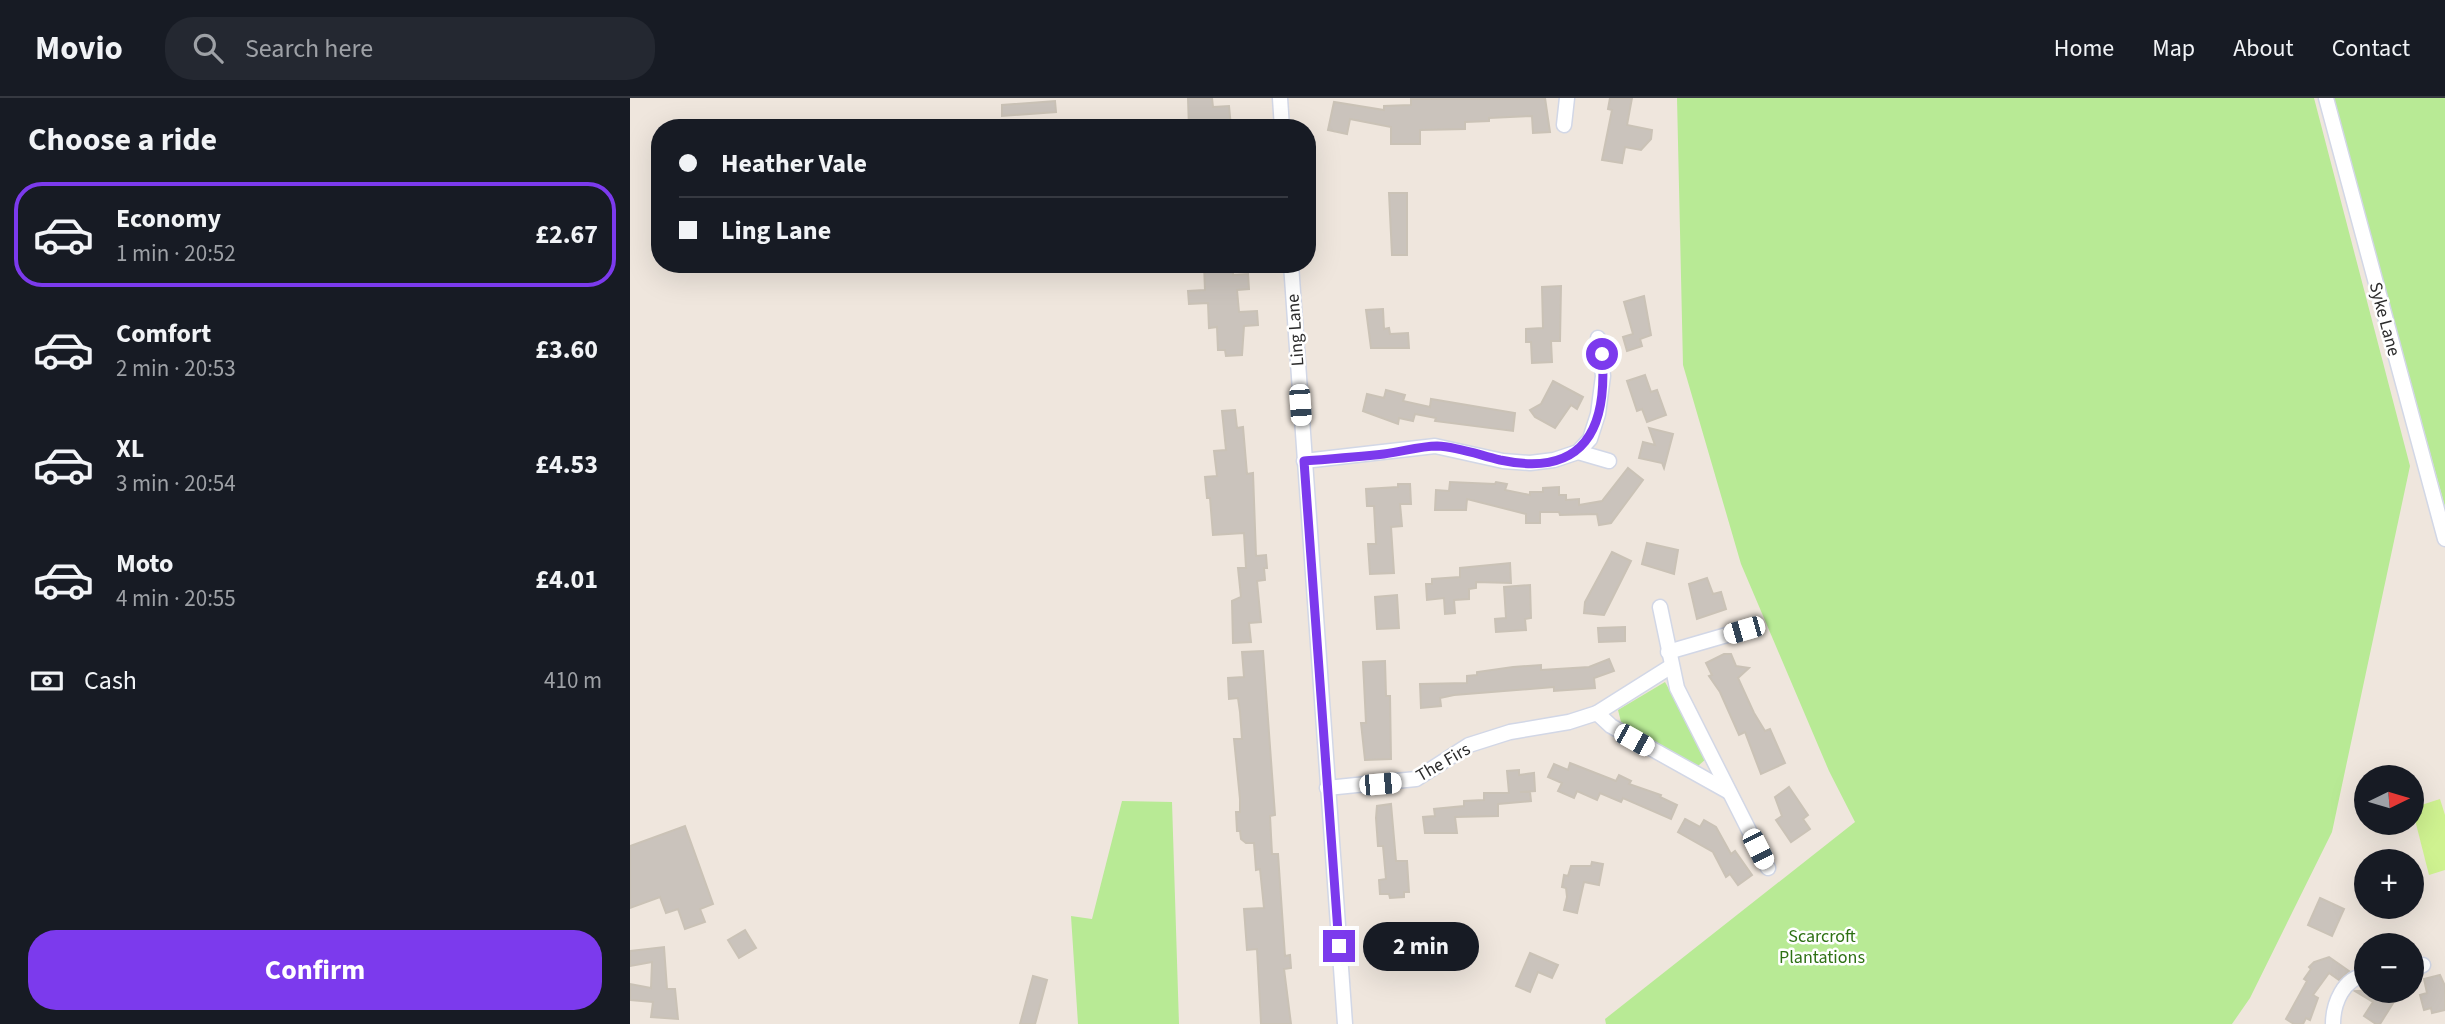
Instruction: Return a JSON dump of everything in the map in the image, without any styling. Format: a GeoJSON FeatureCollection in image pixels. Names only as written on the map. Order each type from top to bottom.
{"type":"FeatureCollection","features":[{"type":"Feature","properties":{"kind":"street"},"geometry":{"type":"LineString","coordinates":[[1280,98],[1281,119]]}},
{"type":"Feature","properties":{"kind":"street"},"geometry":{"type":"LineString","coordinates":[[1564,125],[1567,98]]}},
{"type":"Feature","properties":{"kind":"street","name":"Syke Lane"},"geometry":{"type":"LineString","coordinates":[[2326,98],[2445,540]]}},
{"type":"Feature","properties":{"kind":"street","name":"Ling Lane"},"geometry":{"type":"LineString","coordinates":[[1292,273],[1345,1024]]}},
{"type":"Feature","properties":{"kind":"street"},"geometry":{"type":"LineString","coordinates":[[1304,461],[1435,446],[1503,461],[1530,463],[1555,460],[1577,452],[1590,439],[1598,414],[1603,376],[1598,338]]}},
{"type":"Feature","properties":{"kind":"street"},"geometry":{"type":"LineString","coordinates":[[1577,452],[1609,461]]}},
{"type":"Feature","properties":{"kind":"street"},"geometry":{"type":"LineString","coordinates":[[1660,607],[1676,688],[1768,868]]}},
{"type":"Feature","properties":{"kind":"street","name":"The Firs"},"geometry":{"type":"LineString","coordinates":[[1327,788],[1416,779],[1469,745],[1510,732],[1569,722],[1597,713],[1669,659],[1744,630]]}},
{"type":"Feature","properties":{"kind":"street"},"geometry":{"type":"LineString","coordinates":[[1597,713],[1611,726],[1729,792]]}},
{"type":"Feature","properties":{"kind":"street"},"geometry":{"type":"LineString","coordinates":[[2333,1024],[2333,1009],[2337,997],[2354,980]]}},
{"type":"Feature","properties":{"kind":"green space","name":"Scarcroft Plantations"},"geometry":{"type":"Polygon","coordinates":[[[1677,98],[2314,98],[2410,466],[2332,832],[2250,998],[2232,1024],[1606,1024],[1605,1019],[1855,822],[1829,771],[1741,564],[1683,365],[1677,98]]]}},
{"type":"Feature","properties":{"kind":"green space"},"geometry":{"type":"Polygon","coordinates":[[[2333,98],[2445,98],[2445,507],[2333,98]]]}},
{"type":"Feature","properties":{"kind":"green space"},"geometry":{"type":"Polygon","coordinates":[[[1665,682],[1707,758],[1698,766],[1621,722],[1618,710],[1665,682]]]}},
{"type":"Feature","properties":{"kind":"green space"},"geometry":{"type":"Polygon","coordinates":[[[2440,799],[2445,815],[2445,870],[2429,875],[2419,835],[2424,835],[2424,804],[2440,799]]]}},
{"type":"Feature","properties":{"kind":"green space"},"geometry":{"type":"Polygon","coordinates":[[[1122,801],[1172,802],[1179,1024],[1078,1024],[1071,916],[1092,919],[1122,801]]]}},
{"type":"Feature","properties":{"kind":"building"},"geometry":{"type":"Polygon","coordinates":[[[1188,98],[1212,98],[1213,107],[1229,106],[1230,119],[1189,119],[1188,98]]]}},
{"type":"Feature","properties":{"kind":"building"},"geometry":{"type":"Polygon","coordinates":[[[1545,98],[1550,132],[1533,133],[1532,116],[1465,122],[1465,129],[1420,130],[1420,144],[1391,144],[1391,127],[1350,119],[1347,134],[1328,130],[1334,102],[1384,110],[1384,106],[1411,105],[1411,99],[1545,98]]]}},
{"type":"Feature","properties":{"kind":"building"},"geometry":{"type":"Polygon","coordinates":[[[1610,98],[1632,98],[1627,125],[1652,130],[1651,139],[1641,150],[1625,147],[1622,163],[1602,160],[1612,110],[1608,109],[1610,98]]]}},
{"type":"Feature","properties":{"kind":"building"},"geometry":{"type":"Polygon","coordinates":[[[1055,101],[1056,112],[1002,116],[1002,105],[1055,101]]]}},
{"type":"Feature","properties":{"kind":"building"},"geometry":{"type":"Polygon","coordinates":[[[1389,193],[1407,193],[1407,255],[1392,255],[1389,193]]]}},
{"type":"Feature","properties":{"kind":"building"},"geometry":{"type":"Polygon","coordinates":[[[1204,273],[1248,274],[1249,289],[1237,290],[1239,312],[1257,311],[1258,325],[1244,326],[1242,355],[1226,356],[1225,350],[1218,350],[1217,327],[1209,328],[1208,303],[1189,304],[1188,291],[1205,290],[1204,273]]]}},
{"type":"Feature","properties":{"kind":"building"},"geometry":{"type":"Polygon","coordinates":[[[1561,286],[1560,341],[1551,341],[1552,362],[1532,363],[1531,342],[1526,342],[1526,329],[1543,328],[1542,287],[1561,286]]]}},
{"type":"Feature","properties":{"kind":"building"},"geometry":{"type":"Polygon","coordinates":[[[1644,296],[1651,335],[1640,339],[1642,346],[1627,351],[1623,337],[1633,334],[1624,302],[1644,296]]]}},
{"type":"Feature","properties":{"kind":"building"},"geometry":{"type":"Polygon","coordinates":[[[1383,309],[1384,329],[1389,328],[1390,334],[1408,333],[1409,348],[1371,348],[1366,310],[1383,309]]]}},
{"type":"Feature","properties":{"kind":"building"},"geometry":{"type":"Polygon","coordinates":[[[1645,375],[1651,392],[1657,390],[1666,415],[1647,422],[1642,409],[1637,411],[1627,381],[1645,375]]]}},
{"type":"Feature","properties":{"kind":"building"},"geometry":{"type":"Polygon","coordinates":[[[1553,381],[1583,397],[1577,409],[1571,405],[1555,428],[1535,417],[1530,410],[1541,404],[1553,381]]]}},
{"type":"Feature","properties":{"kind":"building"},"geometry":{"type":"Polygon","coordinates":[[[1386,390],[1405,395],[1403,401],[1430,407],[1431,399],[1515,413],[1513,431],[1435,421],[1436,418],[1415,414],[1413,421],[1399,418],[1398,424],[1363,411],[1367,394],[1384,398],[1386,390]]]}},
{"type":"Feature","properties":{"kind":"building"},"geometry":{"type":"Polygon","coordinates":[[[1235,410],[1237,428],[1243,427],[1247,474],[1253,473],[1256,556],[1266,555],[1267,568],[1264,568],[1265,580],[1257,581],[1261,622],[1249,623],[1251,642],[1233,643],[1232,601],[1241,597],[1238,568],[1246,568],[1244,533],[1213,535],[1205,477],[1217,476],[1214,451],[1226,450],[1222,411],[1235,410]]]}},
{"type":"Feature","properties":{"kind":"building"},"geometry":{"type":"Polygon","coordinates":[[[1649,428],[1673,434],[1664,468],[1662,463],[1639,458],[1643,442],[1655,445],[1649,428]]]}},
{"type":"Feature","properties":{"kind":"building"},"geometry":{"type":"Polygon","coordinates":[[[1628,468],[1643,480],[1611,523],[1599,525],[1597,514],[1560,515],[1559,512],[1540,512],[1540,523],[1526,523],[1526,514],[1467,499],[1466,510],[1435,510],[1436,490],[1449,491],[1450,482],[1496,482],[1507,484],[1505,490],[1530,495],[1530,492],[1543,492],[1543,488],[1559,487],[1559,495],[1566,495],[1566,500],[1579,499],[1579,505],[1602,501],[1628,468]]]}},
{"type":"Feature","properties":{"kind":"building"},"geometry":{"type":"Polygon","coordinates":[[[1398,484],[1410,484],[1411,504],[1400,504],[1402,526],[1391,527],[1394,573],[1370,574],[1368,544],[1376,544],[1374,506],[1367,506],[1366,489],[1398,487],[1398,484]]]}},
{"type":"Feature","properties":{"kind":"building"},"geometry":{"type":"Polygon","coordinates":[[[1647,543],[1678,550],[1674,574],[1642,564],[1647,543]]]}},
{"type":"Feature","properties":{"kind":"building"},"geometry":{"type":"Polygon","coordinates":[[[1612,552],[1631,561],[1604,615],[1584,613],[1585,602],[1612,552]]]}},
{"type":"Feature","properties":{"kind":"building"},"geometry":{"type":"Polygon","coordinates":[[[1510,563],[1511,583],[1476,582],[1476,588],[1469,589],[1469,599],[1454,600],[1455,613],[1445,614],[1444,598],[1427,600],[1426,584],[1432,584],[1432,579],[1460,577],[1460,568],[1510,563]]]}},
{"type":"Feature","properties":{"kind":"building"},"geometry":{"type":"Polygon","coordinates":[[[1707,578],[1713,594],[1721,592],[1726,609],[1697,619],[1689,584],[1707,578]]]}},
{"type":"Feature","properties":{"kind":"building"},"geometry":{"type":"Polygon","coordinates":[[[1530,585],[1531,618],[1525,619],[1526,630],[1496,632],[1495,619],[1506,618],[1504,587],[1530,585]]]}},
{"type":"Feature","properties":{"kind":"building"},"geometry":{"type":"Polygon","coordinates":[[[1397,595],[1399,628],[1377,629],[1375,597],[1397,595]]]}},
{"type":"Feature","properties":{"kind":"building"},"geometry":{"type":"Polygon","coordinates":[[[1625,627],[1625,641],[1599,642],[1598,628],[1625,627]]]}},
{"type":"Feature","properties":{"kind":"building"},"geometry":{"type":"Polygon","coordinates":[[[1263,651],[1275,815],[1270,816],[1272,854],[1278,854],[1285,956],[1290,955],[1291,968],[1284,969],[1291,1024],[1261,1024],[1257,949],[1247,950],[1244,909],[1264,908],[1260,869],[1256,870],[1254,843],[1246,843],[1241,839],[1240,831],[1237,831],[1236,812],[1240,812],[1240,799],[1234,739],[1242,739],[1238,698],[1229,699],[1228,678],[1244,677],[1242,652],[1263,651]]]}},
{"type":"Feature","properties":{"kind":"building"},"geometry":{"type":"Polygon","coordinates":[[[1724,654],[1731,654],[1736,666],[1749,668],[1738,678],[1765,731],[1770,729],[1785,763],[1761,774],[1745,732],[1739,735],[1720,692],[1709,676],[1712,675],[1706,663],[1724,654]]]}},
{"type":"Feature","properties":{"kind":"building"},"geometry":{"type":"Polygon","coordinates":[[[1609,659],[1614,671],[1594,678],[1595,688],[1554,691],[1554,687],[1454,695],[1440,698],[1441,706],[1421,708],[1420,684],[1467,683],[1467,676],[1477,675],[1477,672],[1513,667],[1541,665],[1541,670],[1589,667],[1609,659]]]}},
{"type":"Feature","properties":{"kind":"building"},"geometry":{"type":"Polygon","coordinates":[[[1385,661],[1386,696],[1390,696],[1391,759],[1365,760],[1361,723],[1366,723],[1363,662],[1385,661]]]}},
{"type":"Feature","properties":{"kind":"building"},"geometry":{"type":"Polygon","coordinates":[[[1570,763],[1616,781],[1619,775],[1631,781],[1629,784],[1661,795],[1660,797],[1677,805],[1671,819],[1623,798],[1621,802],[1600,793],[1597,800],[1577,791],[1574,798],[1558,791],[1562,783],[1548,777],[1554,764],[1568,770],[1570,763]]]}},
{"type":"Feature","properties":{"kind":"building"},"geometry":{"type":"Polygon","coordinates":[[[1519,770],[1519,775],[1534,773],[1535,791],[1520,792],[1530,792],[1531,801],[1498,804],[1498,816],[1455,817],[1457,833],[1425,833],[1423,817],[1435,816],[1434,809],[1464,806],[1464,801],[1484,800],[1484,793],[1509,793],[1507,771],[1519,770]]]}},
{"type":"Feature","properties":{"kind":"building"},"geometry":{"type":"Polygon","coordinates":[[[1789,787],[1808,815],[1803,819],[1810,829],[1791,842],[1776,820],[1782,816],[1775,797],[1789,787]]]}},
{"type":"Feature","properties":{"kind":"building"},"geometry":{"type":"Polygon","coordinates":[[[1391,804],[1396,861],[1407,861],[1409,892],[1404,892],[1404,897],[1390,898],[1389,894],[1380,894],[1379,880],[1386,879],[1383,846],[1378,846],[1376,818],[1377,806],[1391,804]]]}},
{"type":"Feature","properties":{"kind":"building"},"geometry":{"type":"Polygon","coordinates":[[[1685,819],[1700,827],[1704,820],[1716,827],[1731,854],[1735,851],[1752,875],[1738,885],[1730,874],[1726,877],[1713,852],[1678,832],[1685,819]]]}},
{"type":"Feature","properties":{"kind":"building"},"geometry":{"type":"Polygon","coordinates":[[[685,826],[713,904],[700,909],[705,922],[685,929],[678,909],[666,913],[660,897],[630,908],[630,846],[685,826]]]}},
{"type":"Feature","properties":{"kind":"building"},"geometry":{"type":"Polygon","coordinates":[[[1592,862],[1603,864],[1599,885],[1584,882],[1577,913],[1564,910],[1567,897],[1566,888],[1562,887],[1564,875],[1568,876],[1571,866],[1591,866],[1592,862]]]}},
{"type":"Feature","properties":{"kind":"building"},"geometry":{"type":"Polygon","coordinates":[[[2320,898],[2344,909],[2332,936],[2308,925],[2320,898]]]}},
{"type":"Feature","properties":{"kind":"building"},"geometry":{"type":"Polygon","coordinates":[[[745,930],[756,948],[739,958],[728,940],[745,930]]]}},
{"type":"Feature","properties":{"kind":"building"},"geometry":{"type":"Polygon","coordinates":[[[664,947],[667,989],[675,989],[678,1019],[651,1017],[653,1002],[630,1000],[630,984],[651,988],[652,962],[630,966],[630,951],[664,947]]]}},
{"type":"Feature","properties":{"kind":"building"},"geometry":{"type":"Polygon","coordinates":[[[1530,953],[1558,965],[1552,978],[1538,972],[1530,992],[1516,986],[1530,953]]]}},
{"type":"Feature","properties":{"kind":"building"},"geometry":{"type":"Polygon","coordinates":[[[2329,957],[2349,971],[2339,980],[2329,973],[2313,995],[2318,998],[2310,1020],[2306,1018],[2303,1024],[2294,1024],[2286,1019],[2307,981],[2304,979],[2311,969],[2309,967],[2314,962],[2329,957]]]}},
{"type":"Feature","properties":{"kind":"building"},"geometry":{"type":"Polygon","coordinates":[[[2440,975],[2445,986],[2445,1010],[2432,1013],[2431,1008],[2424,1010],[2422,1003],[2424,994],[2427,993],[2424,979],[2440,975]]]}},
{"type":"Feature","properties":{"kind":"building"},"geometry":{"type":"Polygon","coordinates":[[[1033,976],[1047,980],[1035,1024],[1020,1024],[1033,976]]]}},
{"type":"Feature","properties":{"kind":"building"},"geometry":{"type":"Polygon","coordinates":[[[2372,1003],[2393,1003],[2380,1024],[2364,1016],[2372,1003]]]}},
{"type":"Feature","properties":{"kind":"route"},"geometry":{"type":"LineString","coordinates":[[1339,946],[1304,461],[1384,454],[1435,446],[1503,461],[1530,463],[1555,460],[1577,452],[1590,439],[1598,414],[1603,376],[1602,354]]}}]}
